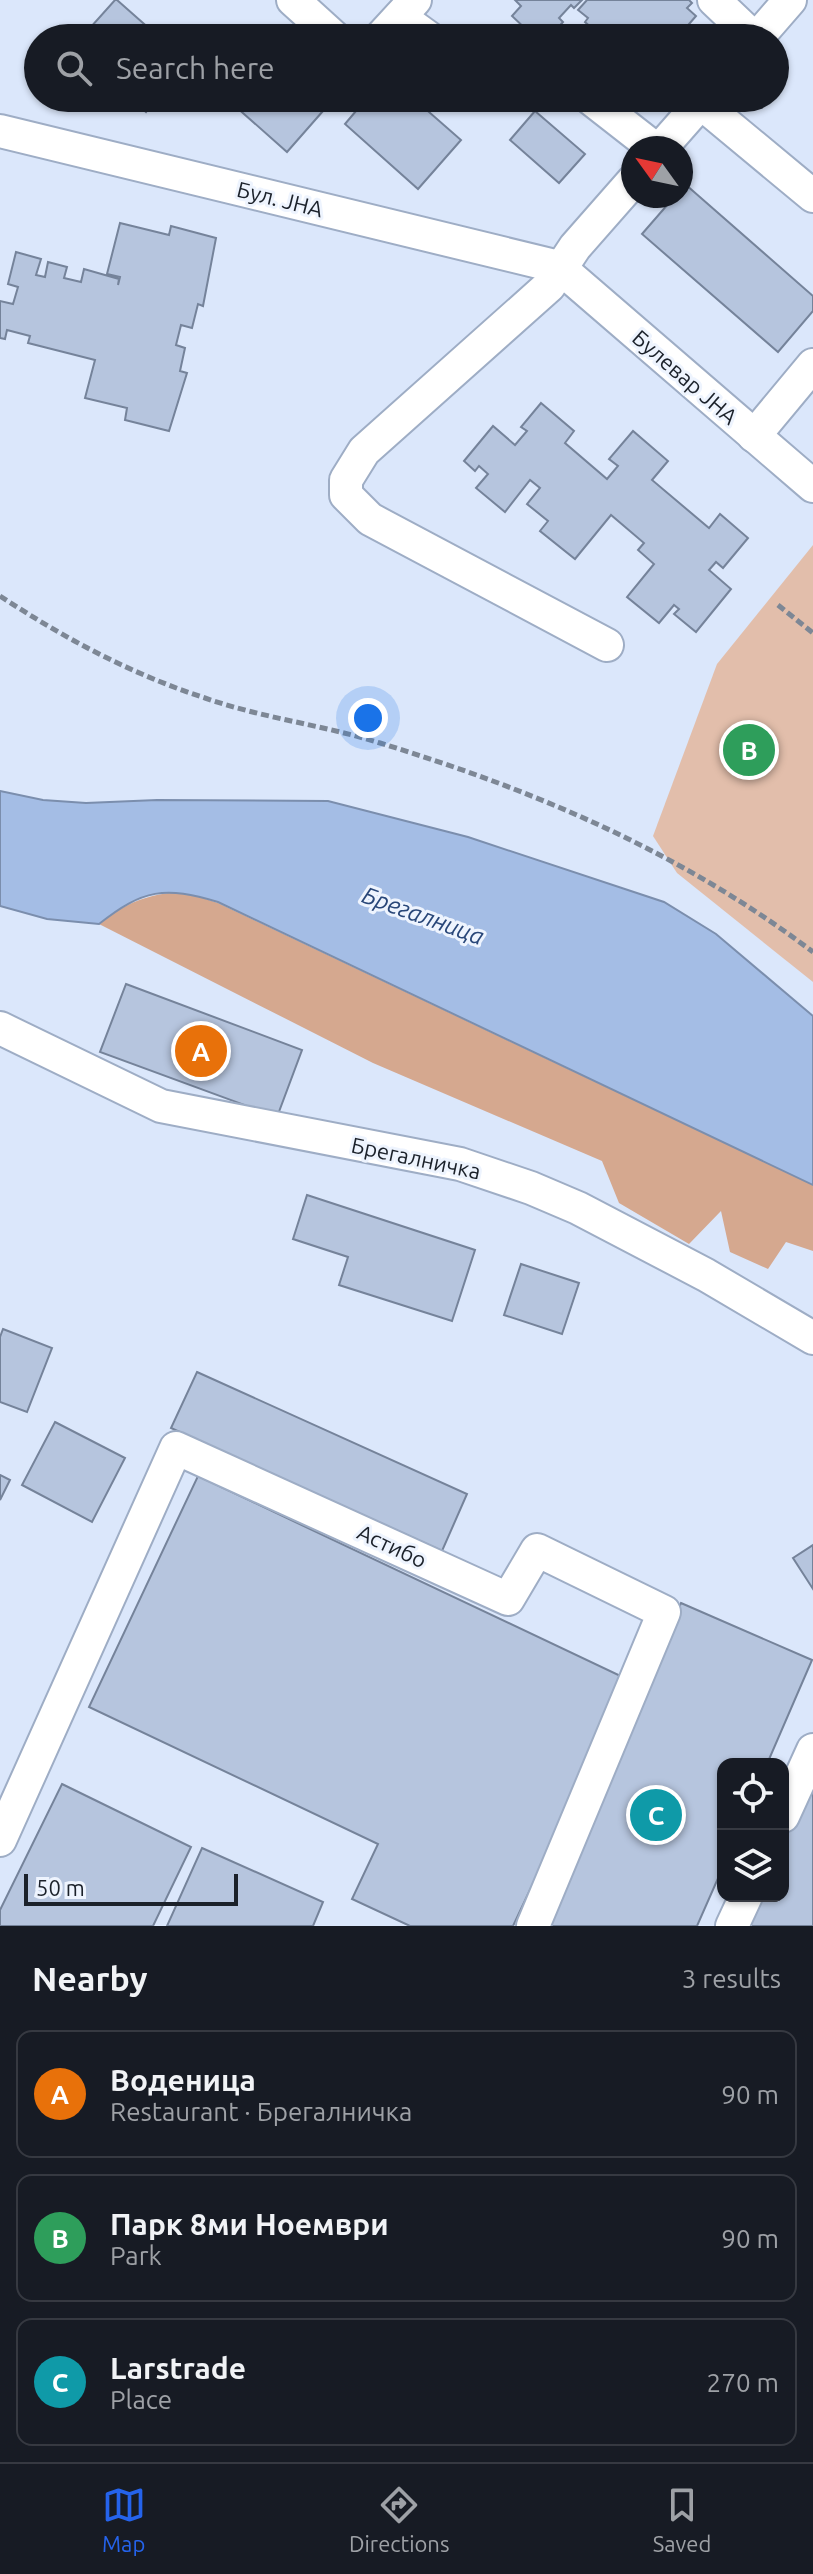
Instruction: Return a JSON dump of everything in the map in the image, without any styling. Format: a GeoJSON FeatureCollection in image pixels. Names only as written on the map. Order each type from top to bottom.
{"type":"FeatureCollection","features":[{"type":"Feature","properties":{"kind":"street"},"geometry":{"type":"LineString","coordinates":[[293,0],[320,24]]}},
{"type":"Feature","properties":{"kind":"street"},"geometry":{"type":"LineString","coordinates":[[714,0],[741,24]]}},
{"type":"Feature","properties":{"kind":"street"},"geometry":{"type":"LineString","coordinates":[[769,24],[790,0]]}},
{"type":"Feature","properties":{"kind":"street"},"geometry":{"type":"LineString","coordinates":[[608,112],[639,136]]}},
{"type":"Feature","properties":{"kind":"street"},"geometry":{"type":"LineString","coordinates":[[672,136],[692,112]]}},
{"type":"Feature","properties":{"kind":"street"},"geometry":{"type":"LineString","coordinates":[[717,112],[813,196]]}},
{"type":"Feature","properties":{"kind":"street","name":"Бул. ЈНА"},"geometry":{"type":"LineString","coordinates":[[0,131],[559,267]]}},
{"type":"Feature","properties":{"kind":"street"},"geometry":{"type":"LineString","coordinates":[[607,645],[370,519],[346,495],[346,480],[364,451],[549,286],[559,267],[621,195]]}},
{"type":"Feature","properties":{"kind":"street","name":"Булевар ЈНА"},"geometry":{"type":"LineString","coordinates":[[559,267],[813,486]]}},
{"type":"Feature","properties":{"kind":"street"},"geometry":{"type":"LineString","coordinates":[[754,436],[813,365]]}},
{"type":"Feature","properties":{"kind":"street","name":"Брегалничка"},"geometry":{"type":"LineString","coordinates":[[0,1028],[161,1106],[460,1164],[531,1188],[578,1208],[693,1268],[813,1338]]}},
{"type":"Feature","properties":{"kind":"street","name":"Астибо"},"geometry":{"type":"LineString","coordinates":[[0,1840],[176,1448],[508,1599],[537,1550],[664,1612],[533,1926]]}},
{"type":"Feature","properties":{"kind":"street"},"geometry":{"type":"LineString","coordinates":[[789,1803],[813,1750]]}},
{"type":"Feature","properties":{"kind":"street"},"geometry":{"type":"LineString","coordinates":[[732,1926],[743,1902]]}},
{"type":"Feature","properties":{"kind":"path"},"geometry":{"type":"LineString","coordinates":[[0,596],[60,636],[148,677],[207,699],[377,742],[440,762],[627,835],[705,878],[813,952]]}},
{"type":"Feature","properties":{"kind":"path"},"geometry":{"type":"LineString","coordinates":[[778,605],[813,633]]}},
{"type":"Feature","properties":{"kind":"shaded area"},"geometry":{"type":"Polygon","coordinates":[[[813,545],[813,982],[677,873],[653,836],[717,664],[813,545]]]}},
{"type":"Feature","properties":{"kind":"shaded area"},"geometry":{"type":"Polygon","coordinates":[[[182,891],[218,903],[813,1185],[813,1251],[786,1242],[768,1269],[730,1252],[721,1211],[689,1244],[619,1203],[602,1161],[373,1063],[99,924],[118,910],[138,901],[182,891]]]}},
{"type":"Feature","properties":{"kind":"water","name":"Брегалница"},"geometry":{"type":"Polygon","coordinates":[[[0,791],[43,800],[86,803],[157,800],[328,801],[468,837],[664,902],[716,934],[813,1016],[813,1185],[218,902],[183,894],[155,894],[142,897],[99,924],[47,919],[0,906],[0,791]]]}},
{"type":"Feature","properties":{"kind":"building"},"geometry":{"type":"Polygon","coordinates":[[[117,0],[144,24],[94,24],[117,0]]]}},
{"type":"Feature","properties":{"kind":"building"},"geometry":{"type":"Polygon","coordinates":[[[515,0],[582,0],[574,8],[571,5],[559,18],[561,24],[520,24],[512,16],[521,6],[515,0]]]}},
{"type":"Feature","properties":{"kind":"building"},"geometry":{"type":"Polygon","coordinates":[[[587,0],[689,0],[692,3],[687,8],[696,16],[689,24],[587,24],[585,22],[588,18],[578,10],[587,0]]]}},
{"type":"Feature","properties":{"kind":"building"},"geometry":{"type":"Polygon","coordinates":[[[242,112],[322,112],[287,152],[242,112]]]}},
{"type":"Feature","properties":{"kind":"building"},"geometry":{"type":"Polygon","coordinates":[[[355,112],[429,112],[461,140],[418,189],[345,124],[355,112]]]}},
{"type":"Feature","properties":{"kind":"building"},"geometry":{"type":"Polygon","coordinates":[[[536,112],[585,154],[559,183],[510,140],[536,112]]]}},
{"type":"Feature","properties":{"kind":"building"},"geometry":{"type":"Polygon","coordinates":[[[693,191],[813,296],[813,311],[778,352],[642,234],[665,208],[693,208],[693,191]]]}},
{"type":"Feature","properties":{"kind":"building"},"geometry":{"type":"Polygon","coordinates":[[[120,223],[169,235],[171,226],[216,238],[203,306],[198,304],[192,328],[181,325],[176,345],[185,348],[180,371],[187,373],[169,431],[125,420],[127,408],[85,398],[95,360],[28,343],[30,336],[7,330],[5,339],[0,338],[0,301],[13,304],[18,287],[8,284],[16,252],[41,259],[36,275],[45,277],[48,262],[67,267],[64,278],[81,282],[84,269],[119,279],[118,285],[120,277],[107,274],[120,223]]]}},
{"type":"Feature","properties":{"kind":"building"},"geometry":{"type":"Polygon","coordinates":[[[541,403],[574,431],[565,443],[607,479],[618,466],[609,459],[633,431],[668,461],[652,480],[709,528],[720,514],[748,538],[723,568],[716,562],[709,570],[731,589],[696,632],[674,614],[679,609],[674,605],[659,623],[627,597],[654,564],[638,550],[644,543],[611,515],[575,559],[540,531],[548,521],[527,504],[540,488],[530,480],[505,512],[476,488],[488,474],[479,466],[475,471],[464,461],[493,426],[515,445],[527,431],[521,427],[541,403]]]}},
{"type":"Feature","properties":{"kind":"building"},"geometry":{"type":"Polygon","coordinates":[[[126,984],[302,1050],[277,1117],[100,1052],[126,984]]]}},
{"type":"Feature","properties":{"kind":"building"},"geometry":{"type":"Polygon","coordinates":[[[307,1195],[475,1250],[452,1321],[339,1285],[348,1257],[293,1239],[307,1195]]]}},
{"type":"Feature","properties":{"kind":"building"},"geometry":{"type":"Polygon","coordinates":[[[521,1264],[579,1283],[562,1334],[504,1315],[521,1264]]]}},
{"type":"Feature","properties":{"kind":"building"},"geometry":{"type":"Polygon","coordinates":[[[3,1329],[52,1348],[27,1412],[0,1402],[0,1337],[3,1329]]]}},
{"type":"Feature","properties":{"kind":"building"},"geometry":{"type":"Polygon","coordinates":[[[197,1372],[467,1494],[442,1551],[171,1428],[197,1372]]]}},
{"type":"Feature","properties":{"kind":"building"},"geometry":{"type":"Polygon","coordinates":[[[55,1422],[125,1458],[92,1522],[22,1485],[55,1422]]]}},
{"type":"Feature","properties":{"kind":"building"},"geometry":{"type":"Polygon","coordinates":[[[0,1475],[10,1480],[0,1500],[0,1475]]]}},
{"type":"Feature","properties":{"kind":"building"},"geometry":{"type":"Polygon","coordinates":[[[198,1476],[629,1680],[513,1926],[410,1926],[352,1899],[378,1844],[89,1707],[198,1476]]]}},
{"type":"Feature","properties":{"kind":"building"},"geometry":{"type":"Polygon","coordinates":[[[813,1545],[813,1589],[793,1558],[813,1545]]]}},
{"type":"Feature","properties":{"kind":"building"},"geometry":{"type":"Polygon","coordinates":[[[681,1603],[812,1660],[770,1758],[717,1758],[717,1881],[697,1926],[542,1926],[681,1603]]]}},
{"type":"Feature","properties":{"kind":"building"},"geometry":{"type":"Polygon","coordinates":[[[813,1763],[813,1926],[738,1926],[749,1902],[789,1902],[789,1816],[813,1763]]]}},
{"type":"Feature","properties":{"kind":"building"},"geometry":{"type":"Polygon","coordinates":[[[62,1784],[191,1847],[153,1926],[0,1926],[0,1910],[62,1784]]]}},
{"type":"Feature","properties":{"kind":"building"},"geometry":{"type":"Polygon","coordinates":[[[202,1848],[323,1902],[313,1926],[167,1926],[202,1848]]]}},
{"type":"Feature","properties":{"kind":"place","name":"Парк 8ми Ноември"},"geometry":{"type":"Point","coordinates":[749,750]}},
{"type":"Feature","properties":{"kind":"place","name":"Воденица"},"geometry":{"type":"Point","coordinates":[201,1051]}},
{"type":"Feature","properties":{"kind":"place","name":"Larstrade"},"geometry":{"type":"Point","coordinates":[656,1815]}}]}
